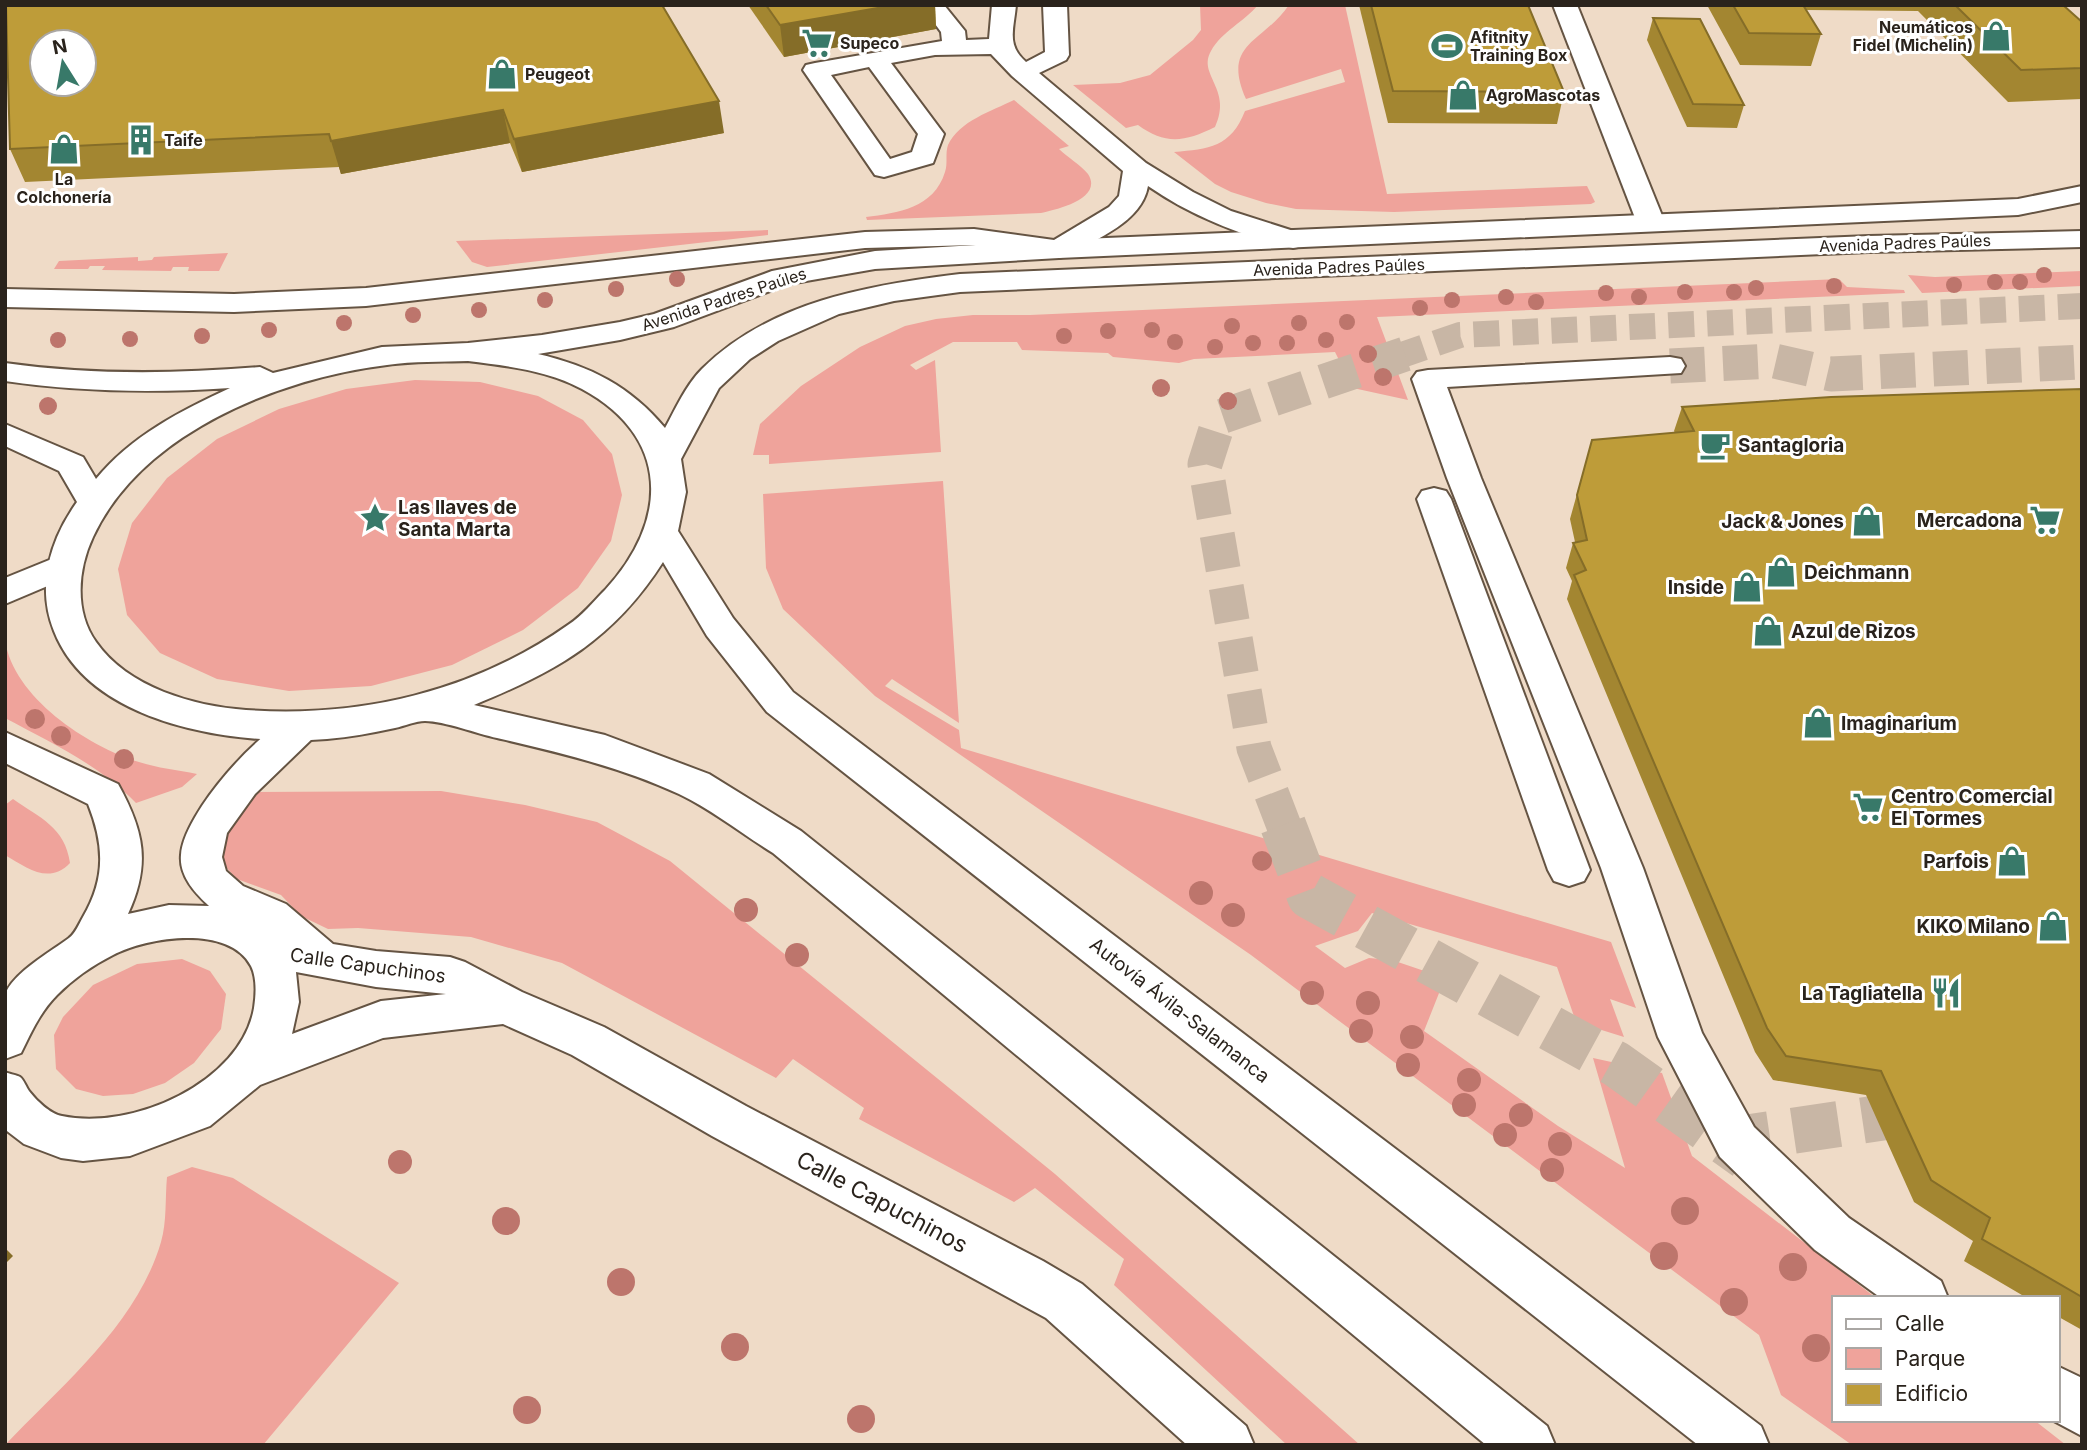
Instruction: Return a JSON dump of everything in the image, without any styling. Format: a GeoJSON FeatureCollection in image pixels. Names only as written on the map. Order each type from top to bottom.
{"type":"FeatureCollection","features":[{"type":"Feature","properties":{"kind":"main road"},"geometry":{"type":"LineString","coordinates":[[932,5],[953,31],[954,47]]}},
{"type":"Feature","properties":{"kind":"main road"},"geometry":{"type":"LineString","coordinates":[[1004,5],[1000,46],[1004,56],[1137,169],[1162,181],[1197,206],[1293,240]]}},
{"type":"Feature","properties":{"kind":"main road"},"geometry":{"type":"LineString","coordinates":[[1021,71],[1038,66],[1057,55],[1055,5]]}},
{"type":"Feature","properties":{"kind":"main road"},"geometry":{"type":"LineString","coordinates":[[1565,5],[1651,223]]}},
{"type":"Feature","properties":{"kind":"main road"},"geometry":{"type":"LineString","coordinates":[[875,60],[931,134],[923,157],[884,169],[815,70],[875,60],[954,47],[1000,46]]}},
{"type":"Feature","properties":{"kind":"main road"},"geometry":{"type":"LineString","coordinates":[[5,298],[234,303],[366,297],[865,240],[974,237],[1059,249],[1119,213],[1132,198],[1137,169]]}},
{"type":"Feature","properties":{"kind":"main road","name":"Avenida Padres Paúles"},"geometry":{"type":"LineString","coordinates":[[468,352],[620,331],[663,321],[782,277],[819,268],[875,260],[1059,249],[2018,207],[2081,199]]}},
{"type":"Feature","properties":{"kind":"main road","name":"Avenida Padres Paúles"},"geometry":{"type":"LineString","coordinates":[[665,458],[712,376],[754,341],[796,319],[845,302],[898,290],[988,282],[1869,244],[2082,239]]}},
{"type":"Feature","properties":{"kind":"main road"},"geometry":{"type":"LineString","coordinates":[[5,372],[102,382],[175,384],[301,373],[386,355],[468,352],[537,362],[596,384],[640,416],[665,458],[671,495],[663,534],[633,585],[582,634],[511,676],[427,708],[350,724],[287,727],[195,718],[131,693],[87,657],[64,614],[64,566],[75,533],[94,502],[132,461],[181,425],[239,395],[301,373]]}},
{"type":"Feature","properties":{"kind":"main road"},"geometry":{"type":"LineString","coordinates":[[1665,359],[1425,372],[1472,498],[1622,868],[1681,1037],[1737,1142],[1832,1234],[1920,1296]]}},
{"type":"Feature","properties":{"kind":"main road"},"geometry":{"type":"LineString","coordinates":[[5,434],[71,464],[94,502]]}},
{"type":"Feature","properties":{"kind":"main road"},"geometry":{"type":"LineString","coordinates":[[1434,499],[1569,870]]}},
{"type":"Feature","properties":{"kind":"main road","name":"Autovía Ávila-Salamanca"},"geometry":{"type":"LineString","coordinates":[[663,534],[720,627],[780,702],[1742,1445]]}},
{"type":"Feature","properties":{"kind":"main road"},"geometry":{"type":"LineString","coordinates":[[5,592],[64,566]]}},
{"type":"Feature","properties":{"kind":"main road"},"geometry":{"type":"LineString","coordinates":[[427,708],[605,749],[695,783],[787,842],[1528,1445]]}},
{"type":"Feature","properties":{"kind":"main road"},"geometry":{"type":"LineString","coordinates":[[202,921],[186,896],[177,871],[180,847],[193,817],[223,776],[287,727]]}},
{"type":"Feature","properties":{"kind":"main road"},"geometry":{"type":"LineString","coordinates":[[287,727],[214,817],[202,842],[200,867],[207,879],[227,898],[265,912],[321,959]]}},
{"type":"Feature","properties":{"kind":"main road"},"geometry":{"type":"LineString","coordinates":[[5,746],[104,795],[122,846],[121,871],[108,913],[87,948]]}},
{"type":"Feature","properties":{"kind":"main road"},"geometry":{"type":"LineString","coordinates":[[5,1092],[20,1133],[79,1141],[132,1136],[194,1111],[244,1071],[273,1027],[279,985],[264,950],[239,930],[202,921],[146,925],[87,948],[43,980],[7,1028]]}},
{"type":"Feature","properties":{"kind":"main road","name":"Calle Capuchinos"},"geometry":{"type":"LineString","coordinates":[[264,950],[376,969],[450,975],[506,1005],[588,1041],[729,1121],[1054,1295],[1227,1445]]}},
{"type":"Feature","properties":{"kind":"main road","name":"Calle Capuchinos"},"geometry":{"type":"LineString","coordinates":[[244,1071],[381,1020],[506,1005]]}},
{"type":"Feature","properties":{"kind":"main road"},"geometry":{"type":"LineString","coordinates":[[1407,1346],[1499,1445]]}},
{"type":"Feature","properties":{"kind":"main road"},"geometry":{"type":"LineString","coordinates":[[2059,1393],[2082,1409]]}},
{"type":"Feature","properties":{"kind":"green space"},"geometry":{"type":"Polygon","coordinates":[[[1200,5],[1258,5],[1221,38],[1211,51],[1208,68],[1220,102],[1215,127],[1194,136],[1175,139],[1157,136],[1138,125],[1126,128],[1073,85],[1120,83],[1150,75],[1193,40],[1201,30],[1200,5]]]}},
{"type":"Feature","properties":{"kind":"green space"},"geometry":{"type":"Polygon","coordinates":[[[1289,5],[1345,5],[1387,194],[1587,186],[1595,202],[1394,212],[1296,209],[1266,203],[1215,184],[1174,152],[1208,147],[1226,139],[1245,111],[1345,82],[1341,69],[1246,99],[1240,80],[1239,66],[1242,55],[1248,45],[1279,18],[1289,5]]]}},
{"type":"Feature","properties":{"kind":"green space"},"geometry":{"type":"Polygon","coordinates":[[[1014,100],[1069,146],[1059,149],[1088,174],[1091,183],[1084,197],[1066,206],[1041,213],[867,220],[866,217],[913,206],[933,194],[946,169],[948,145],[953,137],[968,123],[1014,100]]]}},
{"type":"Feature","properties":{"kind":"green space"},"geometry":{"type":"Polygon","coordinates":[[[768,230],[768,235],[487,267],[472,262],[456,241],[768,230]]]}},
{"type":"Feature","properties":{"kind":"green space"},"geometry":{"type":"Polygon","coordinates":[[[228,253],[219,271],[188,271],[189,267],[173,267],[171,271],[102,270],[105,266],[54,269],[59,261],[138,257],[138,261],[152,260],[154,257],[228,253]]]}},
{"type":"Feature","properties":{"kind":"green space"},"geometry":{"type":"Polygon","coordinates":[[[2082,271],[2082,286],[1922,293],[1908,275],[1935,277],[2082,271]]]}},
{"type":"Feature","properties":{"kind":"green space"},"geometry":{"type":"Polygon","coordinates":[[[1839,279],[1847,287],[1904,290],[1905,293],[1377,317],[1408,400],[1353,388],[1335,352],[1194,359],[1179,363],[1113,357],[1108,353],[1022,350],[1017,342],[953,342],[910,365],[916,370],[935,360],[941,452],[769,464],[769,455],[753,455],[760,424],[801,386],[860,347],[905,326],[936,319],[973,315],[1030,315],[1839,279]]]}},
{"type":"Feature","properties":{"kind":"green space"},"geometry":{"type":"Polygon","coordinates":[[[415,380],[480,382],[538,396],[583,420],[612,454],[622,495],[611,541],[578,588],[523,630],[452,665],[371,686],[289,691],[217,679],[160,653],[127,615],[118,569],[132,523],[167,478],[217,439],[279,409],[346,389],[415,380]]]}},
{"type":"Feature","properties":{"kind":"green space"},"geometry":{"type":"Polygon","coordinates":[[[943,481],[959,723],[892,679],[885,686],[959,730],[961,748],[1611,942],[1636,1008],[1610,999],[1624,1037],[1576,1022],[1557,967],[1372,913],[1358,931],[1315,946],[1345,968],[1369,958],[1392,960],[1445,978],[1424,1031],[1558,1126],[1625,1168],[1593,1058],[1662,1073],[1692,1156],[1873,1296],[1832,1296],[1832,1422],[2037,1422],[2066,1445],[1852,1445],[1781,1395],[1759,1335],[1251,955],[875,696],[783,609],[766,568],[763,494],[943,481]]]}},
{"type":"Feature","properties":{"kind":"green space"},"geometry":{"type":"Polygon","coordinates":[[[5,640],[11,661],[22,681],[37,699],[76,731],[119,755],[197,774],[182,787],[136,803],[91,766],[5,718],[5,640]]]}},
{"type":"Feature","properties":{"kind":"green space"},"geometry":{"type":"Polygon","coordinates":[[[441,791],[525,805],[597,822],[670,861],[1055,1174],[1360,1445],[1287,1445],[1114,1285],[1124,1259],[1035,1188],[1014,1202],[859,1119],[864,1108],[793,1059],[776,1078],[562,963],[471,937],[358,928],[328,929],[301,916],[281,895],[237,879],[221,862],[216,839],[254,792],[441,791]]]}},
{"type":"Feature","properties":{"kind":"green space"},"geometry":{"type":"Polygon","coordinates":[[[13,799],[42,818],[63,840],[70,863],[62,870],[46,874],[38,872],[5,855],[5,805],[13,799]]]}},
{"type":"Feature","properties":{"kind":"green space"},"geometry":{"type":"Polygon","coordinates":[[[182,959],[210,971],[226,994],[221,1029],[194,1063],[165,1083],[133,1094],[103,1096],[76,1089],[56,1069],[54,1035],[63,1017],[93,985],[137,964],[182,959]]]}},
{"type":"Feature","properties":{"kind":"green space"},"geometry":{"type":"Polygon","coordinates":[[[192,1167],[233,1178],[399,1283],[263,1445],[5,1445],[74,1376],[135,1300],[150,1272],[161,1242],[167,1177],[192,1167]]]}},
{"type":"Feature","properties":{"kind":"building"},"geometry":{"type":"Polygon","coordinates":[[[6,5],[662,5],[719,101],[514,139],[503,110],[331,141],[329,134],[10,149],[6,5]]]}},
{"type":"Feature","properties":{"kind":"building"},"geometry":{"type":"Polygon","coordinates":[[[766,5],[895,5],[780,25],[766,5]]]}},
{"type":"Feature","properties":{"kind":"building"},"geometry":{"type":"Polygon","coordinates":[[[1371,5],[1528,5],[1564,92],[1393,91],[1371,5]]]}},
{"type":"Feature","properties":{"kind":"building"},"geometry":{"type":"Polygon","coordinates":[[[1733,5],[1803,5],[1821,34],[1749,33],[1733,5]]]}},
{"type":"Feature","properties":{"kind":"building"},"geometry":{"type":"Polygon","coordinates":[[[1955,5],[2063,5],[2082,22],[2082,68],[2021,70],[1955,5]]]}},
{"type":"Feature","properties":{"kind":"building"},"geometry":{"type":"Polygon","coordinates":[[[1653,18],[1700,19],[1744,105],[1693,104],[1653,18]]]}},
{"type":"Feature","properties":{"kind":"building","name":"Centro Comercial El Tormes"},"geometry":{"type":"Polygon","coordinates":[[[2082,389],[2082,1297],[1982,1239],[1990,1218],[1931,1180],[1881,1071],[1786,1056],[1767,1028],[1574,575],[1586,570],[1573,543],[1587,540],[1577,495],[1592,440],[1694,431],[1682,407],[1831,397],[2082,389]]]}},
{"type":"Feature","properties":{"kind":"tunnel"},"geometry":{"type":"LineString","coordinates":[[1399,356],[1460,335],[2082,306]]}},
{"type":"Feature","properties":{"kind":"tunnel"},"geometry":{"type":"LineString","coordinates":[[1284,826],[1254,748],[1205,464],[1220,417],[1405,354]]}},
{"type":"Feature","properties":{"kind":"tunnel"},"geometry":{"type":"LineString","coordinates":[[1670,366],[1775,361],[1831,374],[2082,362]]}},
{"type":"Feature","properties":{"kind":"tunnel"},"geometry":{"type":"LineString","coordinates":[[1283,825],[1310,896],[1616,1064],[1746,1157]]}},
{"type":"Feature","properties":{"kind":"tunnel"},"geometry":{"type":"LineString","coordinates":[[1724,1141],[1927,1111]]}},
{"type":"Feature","properties":{"kind":"place","name":"Neumáticos Fidel (Michelin)"},"geometry":{"type":"Point","coordinates":[1996,36]}},
{"type":"Feature","properties":{"kind":"place","name":"Supeco"},"geometry":{"type":"Point","coordinates":[817,43]}},
{"type":"Feature","properties":{"kind":"place","name":"Afitnity Training Box"},"geometry":{"type":"Point","coordinates":[1447,46]}},
{"type":"Feature","properties":{"kind":"place","name":"Peugeot"},"geometry":{"type":"Point","coordinates":[502,74]}},
{"type":"Feature","properties":{"kind":"place","name":"AgroMascotas"},"geometry":{"type":"Point","coordinates":[1463,95]}},
{"type":"Feature","properties":{"kind":"place","name":"Taife"},"geometry":{"type":"Point","coordinates":[141,140]}},
{"type":"Feature","properties":{"kind":"place","name":"La Colchonería"},"geometry":{"type":"Point","coordinates":[64,149]}},
{"type":"Feature","properties":{"kind":"place","name":"Santagloria"},"geometry":{"type":"Point","coordinates":[1715,445]}},
{"type":"Feature","properties":{"kind":"place","name":"Las llaves de Santa Marta"},"geometry":{"type":"Point","coordinates":[375,518]}},
{"type":"Feature","properties":{"kind":"place","name":"Mercadona"},"geometry":{"type":"Point","coordinates":[2045,520]}},
{"type":"Feature","properties":{"kind":"place","name":"Jack & Jones"},"geometry":{"type":"Point","coordinates":[1867,521]}},
{"type":"Feature","properties":{"kind":"place","name":"Deichmann"},"geometry":{"type":"Point","coordinates":[1781,572]}},
{"type":"Feature","properties":{"kind":"place","name":"Inside"},"geometry":{"type":"Point","coordinates":[1747,587]}},
{"type":"Feature","properties":{"kind":"place","name":"Azul de Rizos"},"geometry":{"type":"Point","coordinates":[1768,631]}},
{"type":"Feature","properties":{"kind":"place","name":"Imaginarium"},"geometry":{"type":"Point","coordinates":[1818,723]}},
{"type":"Feature","properties":{"kind":"place","name":"Centro Comercial El Tormes"},"geometry":{"type":"Point","coordinates":[1868,807]}},
{"type":"Feature","properties":{"kind":"place","name":"Parfois"},"geometry":{"type":"Point","coordinates":[2012,861]}},
{"type":"Feature","properties":{"kind":"place","name":"KIKO Milano"},"geometry":{"type":"Point","coordinates":[2053,926]}},
{"type":"Feature","properties":{"kind":"place","name":"La Tagliatella"},"geometry":{"type":"Point","coordinates":[1946,993]}}]}
